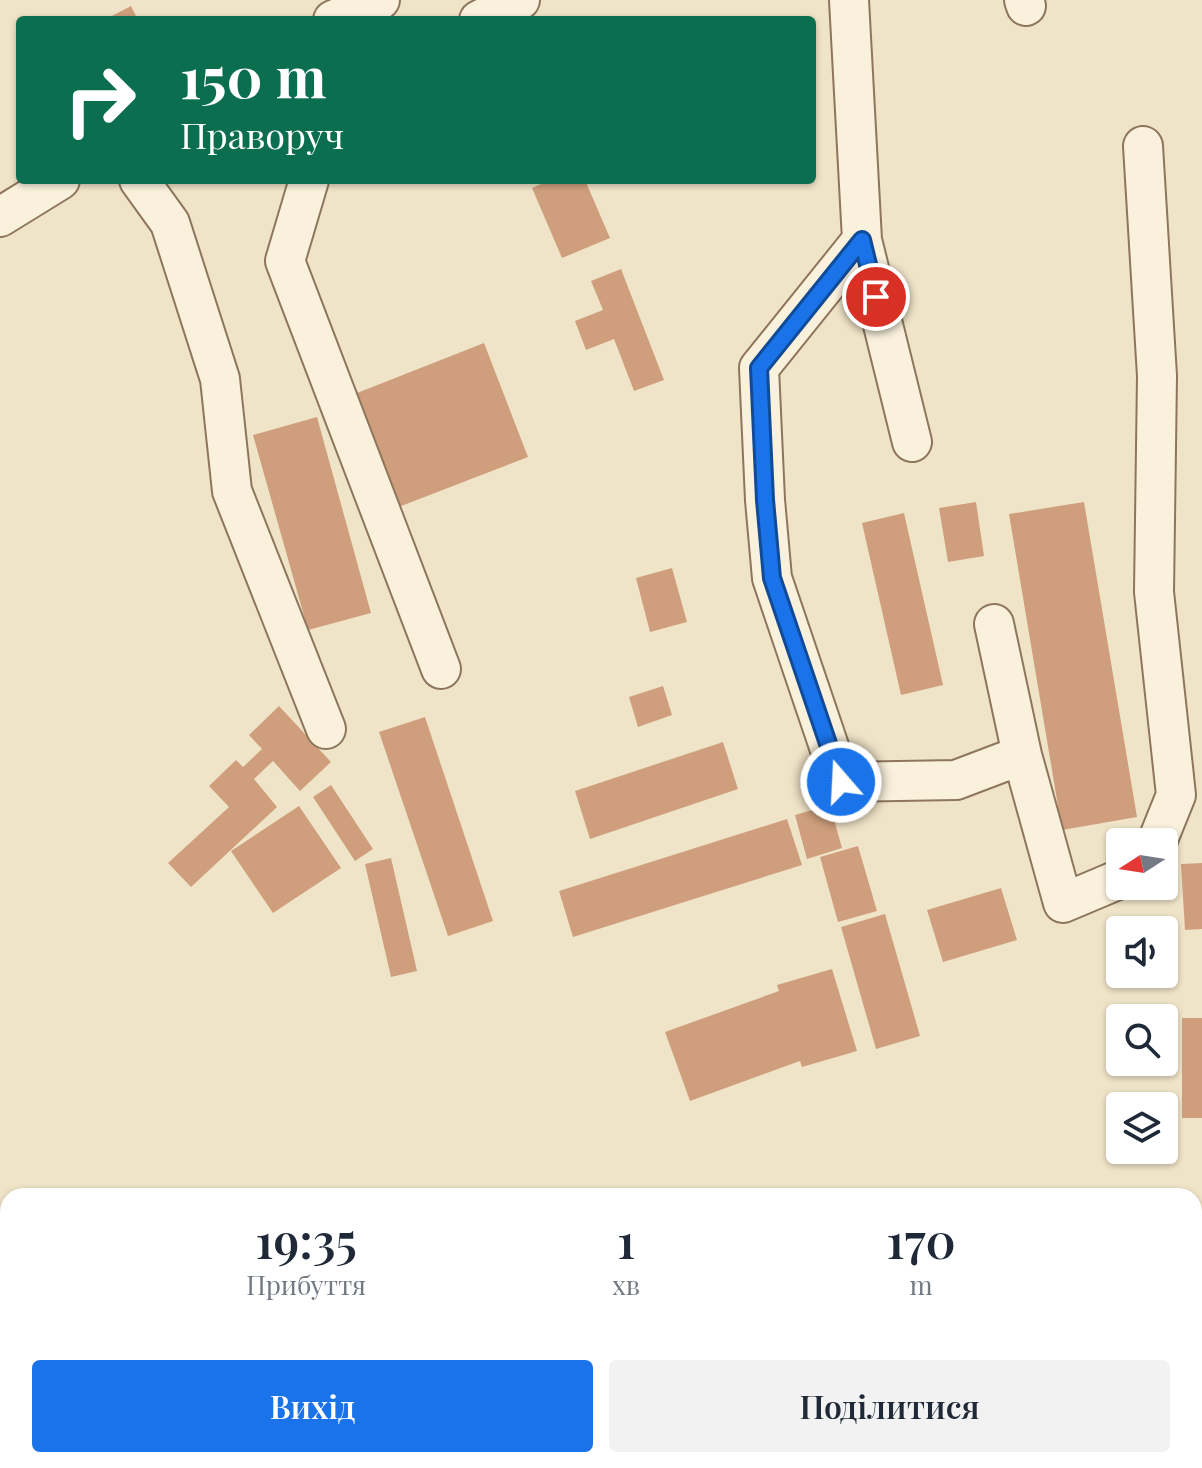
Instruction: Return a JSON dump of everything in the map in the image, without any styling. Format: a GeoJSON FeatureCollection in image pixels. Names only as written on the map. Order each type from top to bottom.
{"type":"FeatureCollection","features":[{"type":"Feature","properties":{"kind":"street"},"geometry":{"type":"LineString","coordinates":[[342,16],[380,0]]}},
{"type":"Feature","properties":{"kind":"street"},"geometry":{"type":"LineString","coordinates":[[487,16],[520,0]]}},
{"type":"Feature","properties":{"kind":"street"},"geometry":{"type":"LineString","coordinates":[[849,0],[862,240],[912,442]]}},
{"type":"Feature","properties":{"kind":"street"},"geometry":{"type":"LineString","coordinates":[[1143,146],[1157,376],[1154,592],[1176,795],[1163,828]]}},
{"type":"Feature","properties":{"kind":"street"},"geometry":{"type":"LineString","coordinates":[[0,217],[54,184]]}},
{"type":"Feature","properties":{"kind":"street"},"geometry":{"type":"LineString","coordinates":[[142,184],[170,223],[220,379],[232,491],[326,729]]}},
{"type":"Feature","properties":{"kind":"street"},"geometry":{"type":"LineString","coordinates":[[308,184],[285,261],[441,669]]}},
{"type":"Feature","properties":{"kind":"street"},"geometry":{"type":"LineString","coordinates":[[862,240],[759,368],[772,578],[841,782],[956,780],[1022,755]]}},
{"type":"Feature","properties":{"kind":"street"},"geometry":{"type":"LineString","coordinates":[[994,624],[1022,755],[1063,903],[1106,885]]}},
{"type":"Feature","properties":{"kind":"building"},"geometry":{"type":"Polygon","coordinates":[[[131,6],[136,16],[112,16],[131,6]]]}},
{"type":"Feature","properties":{"kind":"building"},"geometry":{"type":"Polygon","coordinates":[[[541,184],[587,184],[610,238],[562,258],[532,188],[541,184]]]}},
{"type":"Feature","properties":{"kind":"building"},"geometry":{"type":"Polygon","coordinates":[[[621,269],[664,380],[634,391],[614,339],[586,350],[575,321],[603,310],[591,281],[621,269]]]}},
{"type":"Feature","properties":{"kind":"building"},"geometry":{"type":"Polygon","coordinates":[[[484,343],[528,457],[396,508],[352,395],[484,343]]]}},
{"type":"Feature","properties":{"kind":"building"},"geometry":{"type":"Polygon","coordinates":[[[317,417],[371,613],[308,630],[253,435],[317,417]]]}},
{"type":"Feature","properties":{"kind":"building"},"geometry":{"type":"Polygon","coordinates":[[[976,502],[984,556],[948,562],[939,508],[976,502]]]}},
{"type":"Feature","properties":{"kind":"building"},"geometry":{"type":"Polygon","coordinates":[[[1084,502],[1137,817],[1062,830],[1009,514],[1084,502]]]}},
{"type":"Feature","properties":{"kind":"building"},"geometry":{"type":"Polygon","coordinates":[[[904,513],[943,685],[901,695],[862,523],[904,513]]]}},
{"type":"Feature","properties":{"kind":"building"},"geometry":{"type":"Polygon","coordinates":[[[672,568],[687,622],[650,632],[636,578],[672,568]]]}},
{"type":"Feature","properties":{"kind":"building"},"geometry":{"type":"Polygon","coordinates":[[[663,686],[672,715],[638,727],[629,697],[663,686]]]}},
{"type":"Feature","properties":{"kind":"building"},"geometry":{"type":"Polygon","coordinates":[[[279,706],[331,762],[300,791],[273,761],[254,779],[277,807],[191,887],[168,863],[229,807],[209,786],[236,760],[243,767],[262,749],[249,735],[279,706]]]}},
{"type":"Feature","properties":{"kind":"building"},"geometry":{"type":"Polygon","coordinates":[[[425,717],[493,921],[448,936],[379,732],[425,717]]]}},
{"type":"Feature","properties":{"kind":"building"},"geometry":{"type":"Polygon","coordinates":[[[723,742],[738,789],[590,839],[575,791],[723,742]]]}},
{"type":"Feature","properties":{"kind":"building"},"geometry":{"type":"Polygon","coordinates":[[[331,785],[373,849],[355,861],[313,797],[331,785]]]}},
{"type":"Feature","properties":{"kind":"building"},"geometry":{"type":"Polygon","coordinates":[[[830,805],[842,848],[807,859],[795,815],[830,805]]]}},
{"type":"Feature","properties":{"kind":"building"},"geometry":{"type":"Polygon","coordinates":[[[299,806],[341,868],[273,913],[231,851],[299,806]]]}},
{"type":"Feature","properties":{"kind":"building"},"geometry":{"type":"Polygon","coordinates":[[[787,819],[802,865],[573,937],[559,891],[787,819]]]}},
{"type":"Feature","properties":{"kind":"building"},"geometry":{"type":"Polygon","coordinates":[[[858,846],[877,911],[838,922],[820,857],[858,846]]]}},
{"type":"Feature","properties":{"kind":"building"},"geometry":{"type":"Polygon","coordinates":[[[391,858],[417,971],[391,977],[365,864],[391,858]]]}},
{"type":"Feature","properties":{"kind":"building"},"geometry":{"type":"Polygon","coordinates":[[[1202,863],[1202,929],[1185,930],[1181,864],[1202,863]]]}},
{"type":"Feature","properties":{"kind":"building"},"geometry":{"type":"Polygon","coordinates":[[[1001,888],[1017,940],[943,962],[927,910],[1001,888]]]}},
{"type":"Feature","properties":{"kind":"building"},"geometry":{"type":"Polygon","coordinates":[[[885,914],[920,1036],[876,1049],[841,927],[885,914]]]}},
{"type":"Feature","properties":{"kind":"building"},"geometry":{"type":"Polygon","coordinates":[[[832,969],[857,1051],[802,1067],[800,1061],[690,1101],[665,1032],[779,991],[777,985],[832,969]]]}},
{"type":"Feature","properties":{"kind":"building"},"geometry":{"type":"Polygon","coordinates":[[[1182,1018],[1202,1018],[1202,1118],[1182,1118],[1182,1018]]]}},
{"type":"Feature","properties":{"kind":"route"},"geometry":{"type":"LineString","coordinates":[[841,782],[772,578],[759,368],[862,240],[876,297]]}}]}
